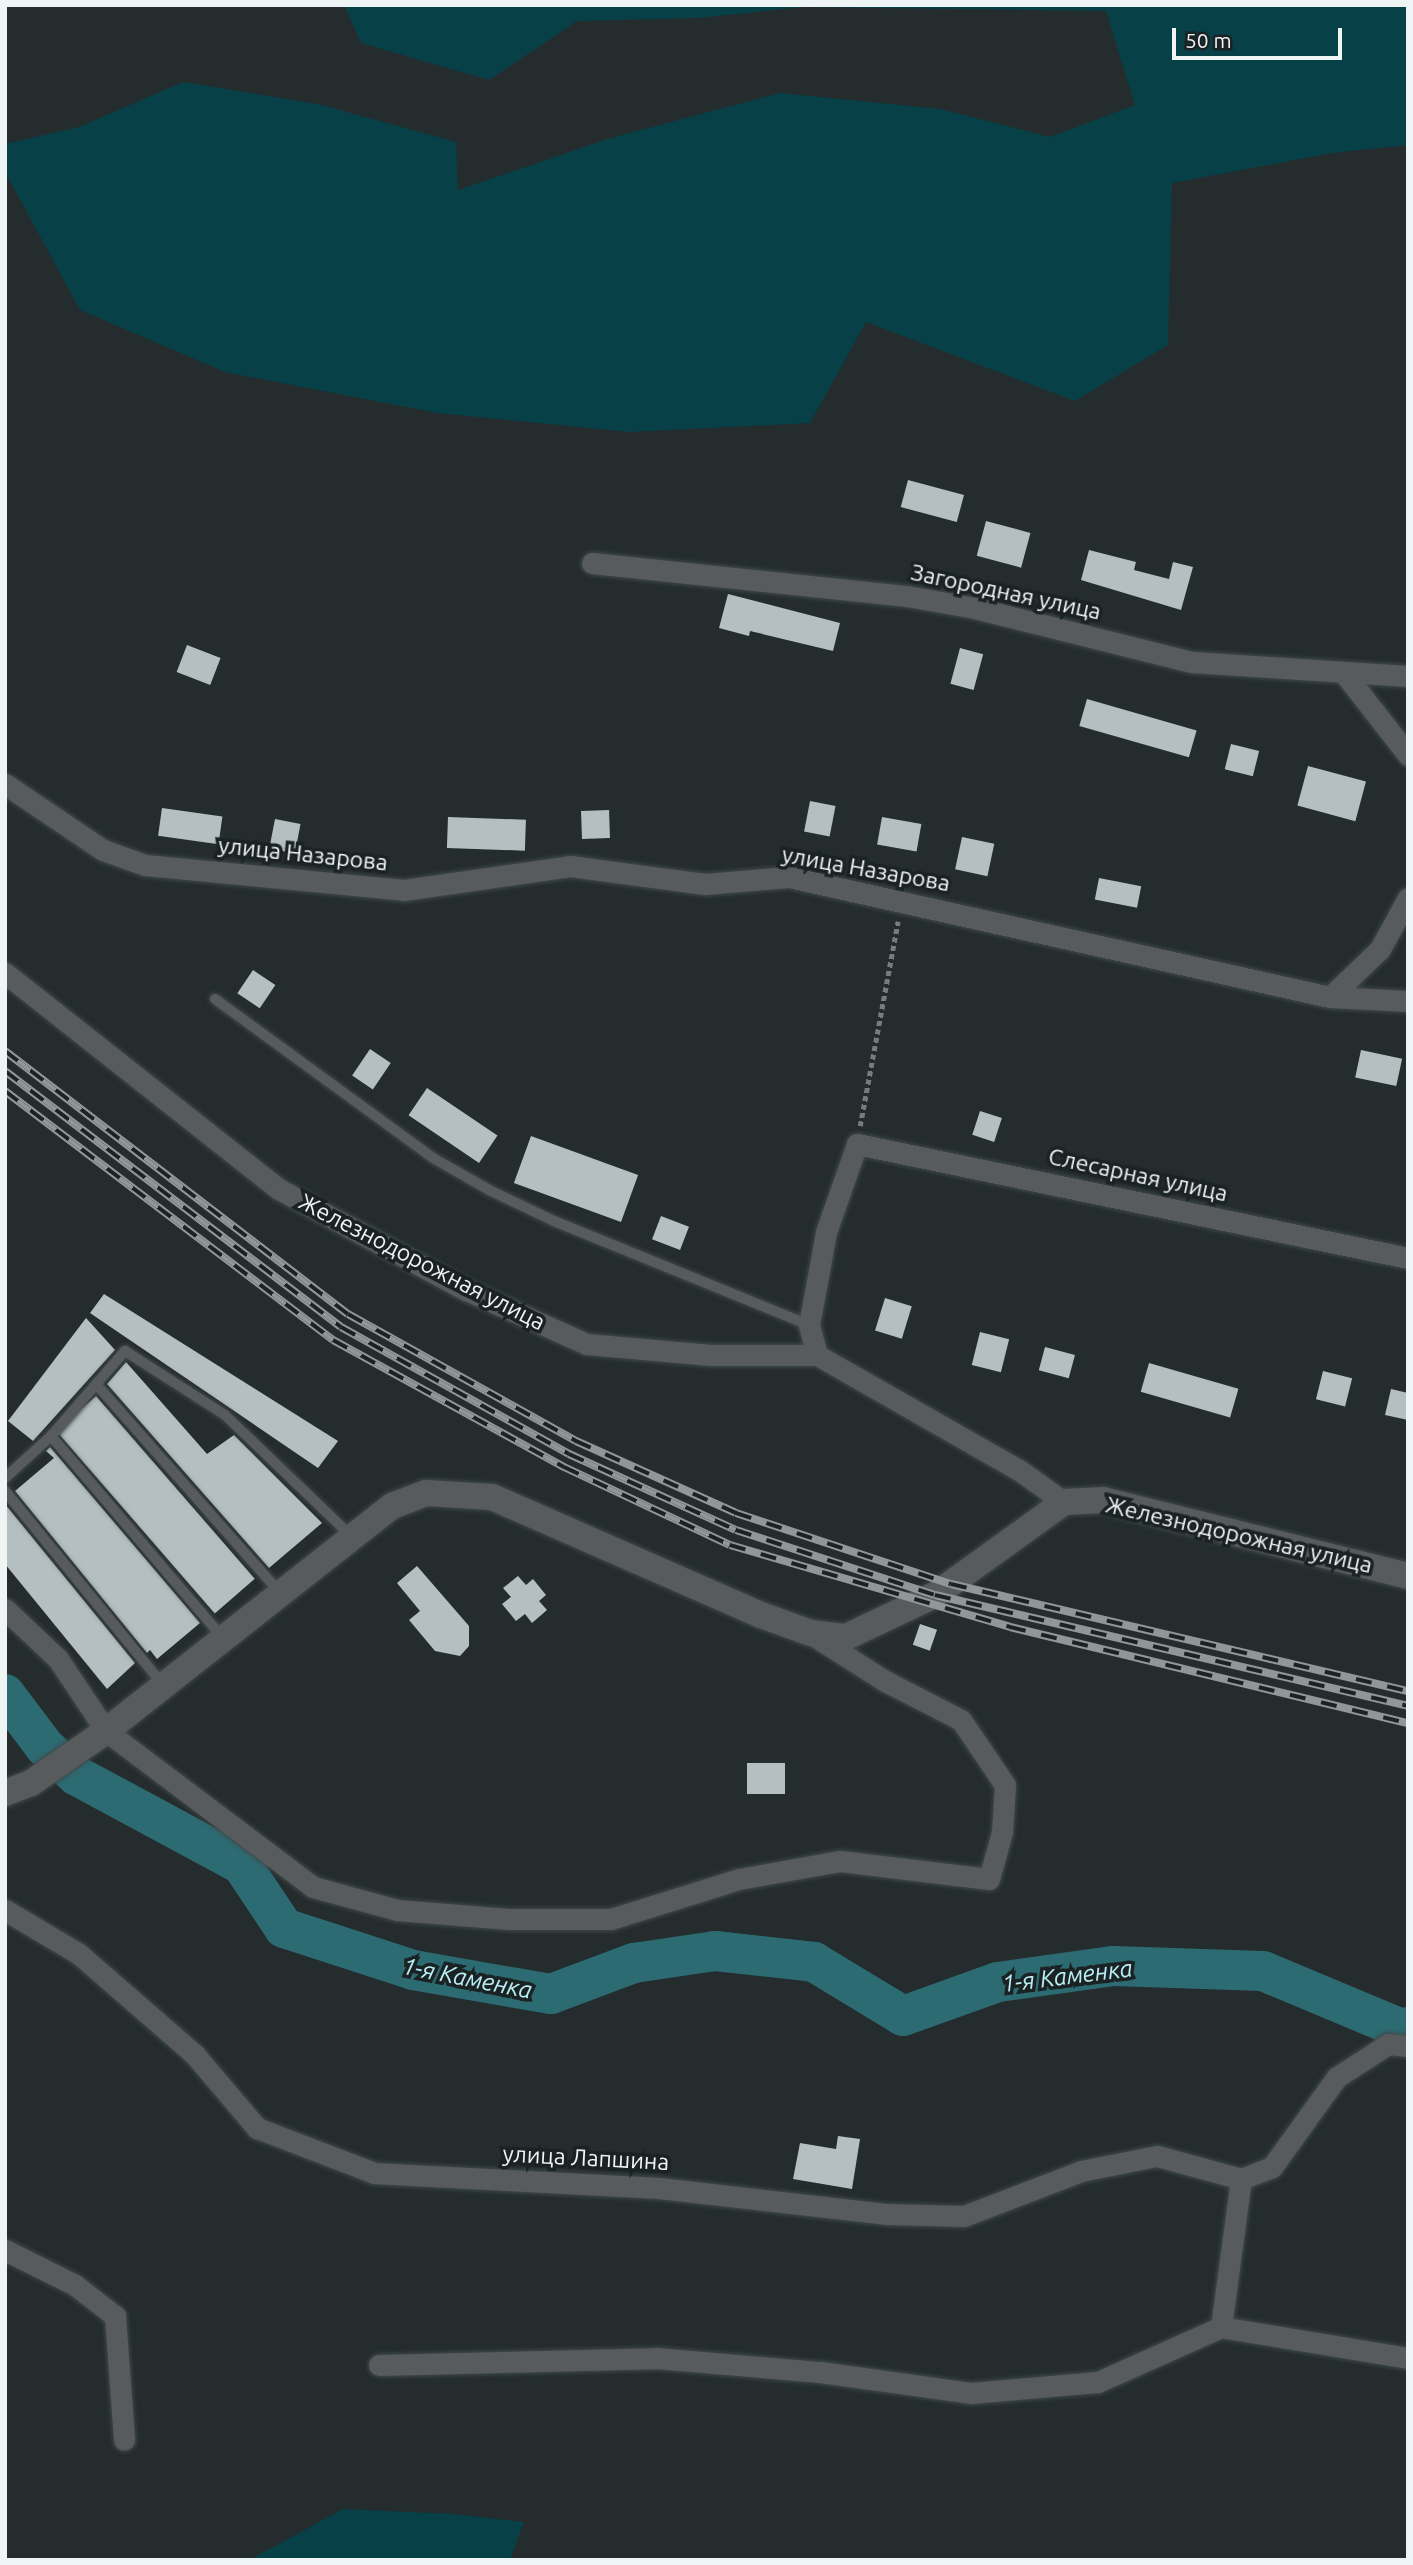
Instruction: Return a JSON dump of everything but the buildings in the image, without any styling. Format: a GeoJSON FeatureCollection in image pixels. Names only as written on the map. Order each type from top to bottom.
{"type":"FeatureCollection","features":[{"type":"Feature","properties":{"kind":"street","name":"Загородная улица"},"geometry":{"type":"LineString","coordinates":[[592,563],[907,596],[975,608],[1192,662],[1408,676]]}},
{"type":"Feature","properties":{"kind":"street"},"geometry":{"type":"LineString","coordinates":[[1344,673],[1408,755]]}},
{"type":"Feature","properties":{"kind":"street","name":"улица Назарова"},"geometry":{"type":"LineString","coordinates":[[5,783],[103,850],[145,865],[404,890],[570,866],[705,884],[789,877],[902,899],[1330,997],[1408,1001]]}},
{"type":"Feature","properties":{"kind":"street"},"geometry":{"type":"LineString","coordinates":[[1330,997],[1381,949],[1408,898]]}},
{"type":"Feature","properties":{"kind":"street","name":"Железнодорожная улица"},"geometry":{"type":"LineString","coordinates":[[5,973],[277,1188],[466,1290],[587,1344],[711,1355],[817,1355],[1019,1470],[1065,1503],[1103,1500],[1408,1576]]}},
{"type":"Feature","properties":{"kind":"street"},"geometry":{"type":"LineString","coordinates":[[817,1355],[809,1325],[826,1232],[857,1144]]}},
{"type":"Feature","properties":{"kind":"street","name":"Слесарная улица"},"geometry":{"type":"LineString","coordinates":[[857,1144],[1408,1258]]}},
{"type":"Feature","properties":{"kind":"street"},"geometry":{"type":"LineString","coordinates":[[5,1609],[58,1659],[106,1731],[313,1887],[397,1910],[509,1919],[611,1919],[739,1879],[840,1861],[989,1879],[1002,1832],[1005,1786],[961,1720],[884,1681],[811,1633],[660,1574],[492,1497],[426,1493],[392,1506],[282,1596],[106,1731],[31,1783],[5,1793]]}},
{"type":"Feature","properties":{"kind":"street"},"geometry":{"type":"LineString","coordinates":[[811,1633],[846,1637],[880,1624],[935,1595],[1065,1503]]}},
{"type":"Feature","properties":{"kind":"street","name":"улица Лапшина"},"geometry":{"type":"LineString","coordinates":[[5,1910],[79,1954],[195,2055],[257,2128],[374,2173],[659,2188],[886,2214],[964,2216],[1081,2171],[1157,2156],[1241,2179]]}},
{"type":"Feature","properties":{"kind":"street"},"geometry":{"type":"LineString","coordinates":[[1221,2326],[1241,2179],[1272,2167],[1337,2077],[1388,2044],[1408,2046]]}},
{"type":"Feature","properties":{"kind":"street"},"geometry":{"type":"LineString","coordinates":[[5,2250],[75,2285],[115,2316],[124,2440]]}},
{"type":"Feature","properties":{"kind":"street"},"geometry":{"type":"LineString","coordinates":[[379,2365],[656,2358],[820,2372],[971,2393],[1098,2382],[1221,2326],[1408,2358]]}},
{"type":"Feature","properties":{"kind":"lane"},"geometry":{"type":"LineString","coordinates":[[215,999],[433,1158],[489,1190],[554,1221],[809,1325]]}},
{"type":"Feature","properties":{"kind":"lane"},"geometry":{"type":"LineString","coordinates":[[5,1478],[51,1436],[125,1351],[225,1415],[292,1475],[354,1538]]}},
{"type":"Feature","properties":{"kind":"lane"},"geometry":{"type":"LineString","coordinates":[[96,1384],[282,1596]]}},
{"type":"Feature","properties":{"kind":"lane"},"geometry":{"type":"LineString","coordinates":[[51,1436],[225,1640]]}},
{"type":"Feature","properties":{"kind":"lane"},"geometry":{"type":"LineString","coordinates":[[5,1491],[164,1686]]}},
{"type":"Feature","properties":{"kind":"path"},"geometry":{"type":"LineString","coordinates":[[857,1144],[902,899]]}},
{"type":"Feature","properties":{"kind":"shaded area"},"geometry":{"type":"Polygon","coordinates":[[[344,5],[1408,5],[1408,145],[1332,153],[1172,183],[1168,345],[1075,401],[866,322],[810,423],[629,432],[437,413],[225,372],[80,310],[5,172],[5,144],[79,127],[183,82],[318,104],[456,142],[458,190],[607,139],[780,93],[940,109],[1050,137],[1135,105],[1106,11],[804,7],[698,18],[577,21],[489,80],[361,43],[344,5]]]}},
{"type":"Feature","properties":{"kind":"shaded area"},"geometry":{"type":"Polygon","coordinates":[[[343,2509],[454,2514],[524,2522],[510,2560],[249,2560],[343,2509]]]}},
{"type":"Feature","properties":{"kind":"waterway","name":"1-я Каменка"},"geometry":{"type":"LineString","coordinates":[[5,1694],[45,1747],[77,1776],[242,1865],[284,1928],[413,1970],[551,1994],[634,1963],[715,1951],[814,1962],[903,2016],[998,1982],[1114,1966],[1263,1971],[1399,2028],[1408,2027]]}},
{"type":"Feature","properties":{"kind":"railway"},"geometry":{"type":"LineString","coordinates":[[5,1051],[348,1314],[576,1441],[736,1513],[951,1584],[1408,1691]]}},
{"type":"Feature","properties":{"kind":"railway"},"geometry":{"type":"LineString","coordinates":[[5,1071],[341,1327],[569,1454],[736,1530],[935,1595],[1408,1706]]}},
{"type":"Feature","properties":{"kind":"railway"},"geometry":{"type":"LineString","coordinates":[[5,1091],[333,1340],[564,1467],[730,1545],[1010,1627],[1408,1723]]}}]}
